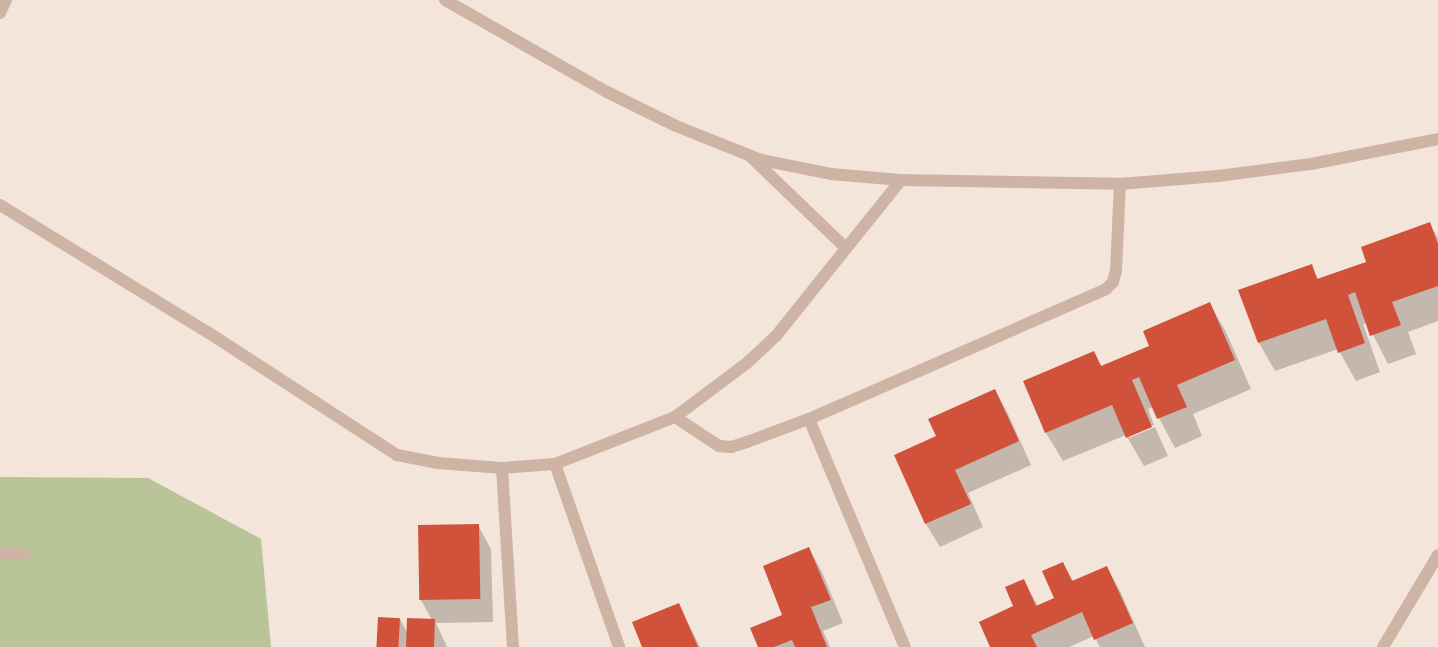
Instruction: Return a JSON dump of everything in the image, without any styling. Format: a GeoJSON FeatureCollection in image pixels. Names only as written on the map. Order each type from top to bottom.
{"type":"FeatureCollection","features":[{"type":"Feature","properties":{"kind":"street"},"geometry":{"type":"LineString","coordinates":[[0,13],[6,0]]}},
{"type":"Feature","properties":{"kind":"street"},"geometry":{"type":"LineString","coordinates":[[445,0],[607,92],[676,126],[748,155],[793,167],[831,174],[901,180],[1120,184],[1218,176],[1311,164],[1438,139]]}},
{"type":"Feature","properties":{"kind":"street"},"geometry":{"type":"LineString","coordinates":[[748,155],[846,248]]}},
{"type":"Feature","properties":{"kind":"street"},"geometry":{"type":"LineString","coordinates":[[0,205],[209,333],[397,455],[438,463],[502,468],[554,464],[675,417],[747,363],[776,336],[800,309],[901,180]]}},
{"type":"Feature","properties":{"kind":"street"},"geometry":{"type":"LineString","coordinates":[[675,417],[707,440],[719,446],[731,446],[809,419],[1106,289],[1113,282],[1116,271],[1120,184]]}},
{"type":"Feature","properties":{"kind":"street"},"geometry":{"type":"LineString","coordinates":[[809,419],[905,647]]}},
{"type":"Feature","properties":{"kind":"street"},"geometry":{"type":"LineString","coordinates":[[554,464],[619,647]]}},
{"type":"Feature","properties":{"kind":"street"},"geometry":{"type":"LineString","coordinates":[[502,468],[513,647]]}},
{"type":"Feature","properties":{"kind":"street"},"geometry":{"type":"LineString","coordinates":[[0,554],[25,554]]}},
{"type":"Feature","properties":{"kind":"street"},"geometry":{"type":"LineString","coordinates":[[1383,647],[1438,555]]}},
{"type":"Feature","properties":{"kind":"green space"},"geometry":{"type":"Polygon","coordinates":[[[0,477],[148,478],[261,539],[271,647],[0,647],[0,477]]]}},
{"type":"Feature","properties":{"kind":"building"},"geometry":{"type":"Polygon","coordinates":[[[1430,222],[1438,244],[1438,286],[1392,302],[1401,325],[1370,336],[1355,292],[1348,295],[1365,343],[1338,353],[1326,319],[1258,343],[1238,290],[1312,264],[1317,279],[1366,262],[1361,247],[1430,222]]]}},
{"type":"Feature","properties":{"kind":"building"},"geometry":{"type":"Polygon","coordinates":[[[1210,302],[1235,360],[1177,385],[1187,407],[1157,419],[1139,377],[1132,380],[1152,427],[1126,438],[1112,405],[1045,433],[1023,381],[1094,351],[1101,366],[1149,346],[1143,331],[1210,302]]]}},
{"type":"Feature","properties":{"kind":"building"},"geometry":{"type":"Polygon","coordinates":[[[995,389],[1019,441],[955,470],[971,504],[925,524],[894,455],[936,436],[928,419],[995,389]]]}},
{"type":"Feature","properties":{"kind":"building"},"geometry":{"type":"Polygon","coordinates":[[[479,524],[480,599],[419,600],[418,525],[479,524]]]}},
{"type":"Feature","properties":{"kind":"building"},"geometry":{"type":"Polygon","coordinates":[[[809,547],[831,600],[811,607],[827,647],[795,647],[792,640],[774,647],[758,647],[750,628],[782,615],[763,566],[809,547]]]}},
{"type":"Feature","properties":{"kind":"building"},"geometry":{"type":"Polygon","coordinates":[[[1063,562],[1072,581],[1107,566],[1133,623],[1094,640],[1082,612],[1031,635],[1037,647],[990,647],[979,622],[1013,606],[1005,587],[1024,579],[1036,606],[1054,598],[1042,571],[1063,562]]]}},
{"type":"Feature","properties":{"kind":"building"},"geometry":{"type":"Polygon","coordinates":[[[679,603],[698,647],[642,647],[632,622],[679,603]]]}},
{"type":"Feature","properties":{"kind":"building"},"geometry":{"type":"Polygon","coordinates":[[[378,617],[400,618],[398,647],[376,647],[378,617]]]}},
{"type":"Feature","properties":{"kind":"building"},"geometry":{"type":"Polygon","coordinates":[[[407,618],[435,619],[434,647],[406,647],[407,618]]]}}]}
